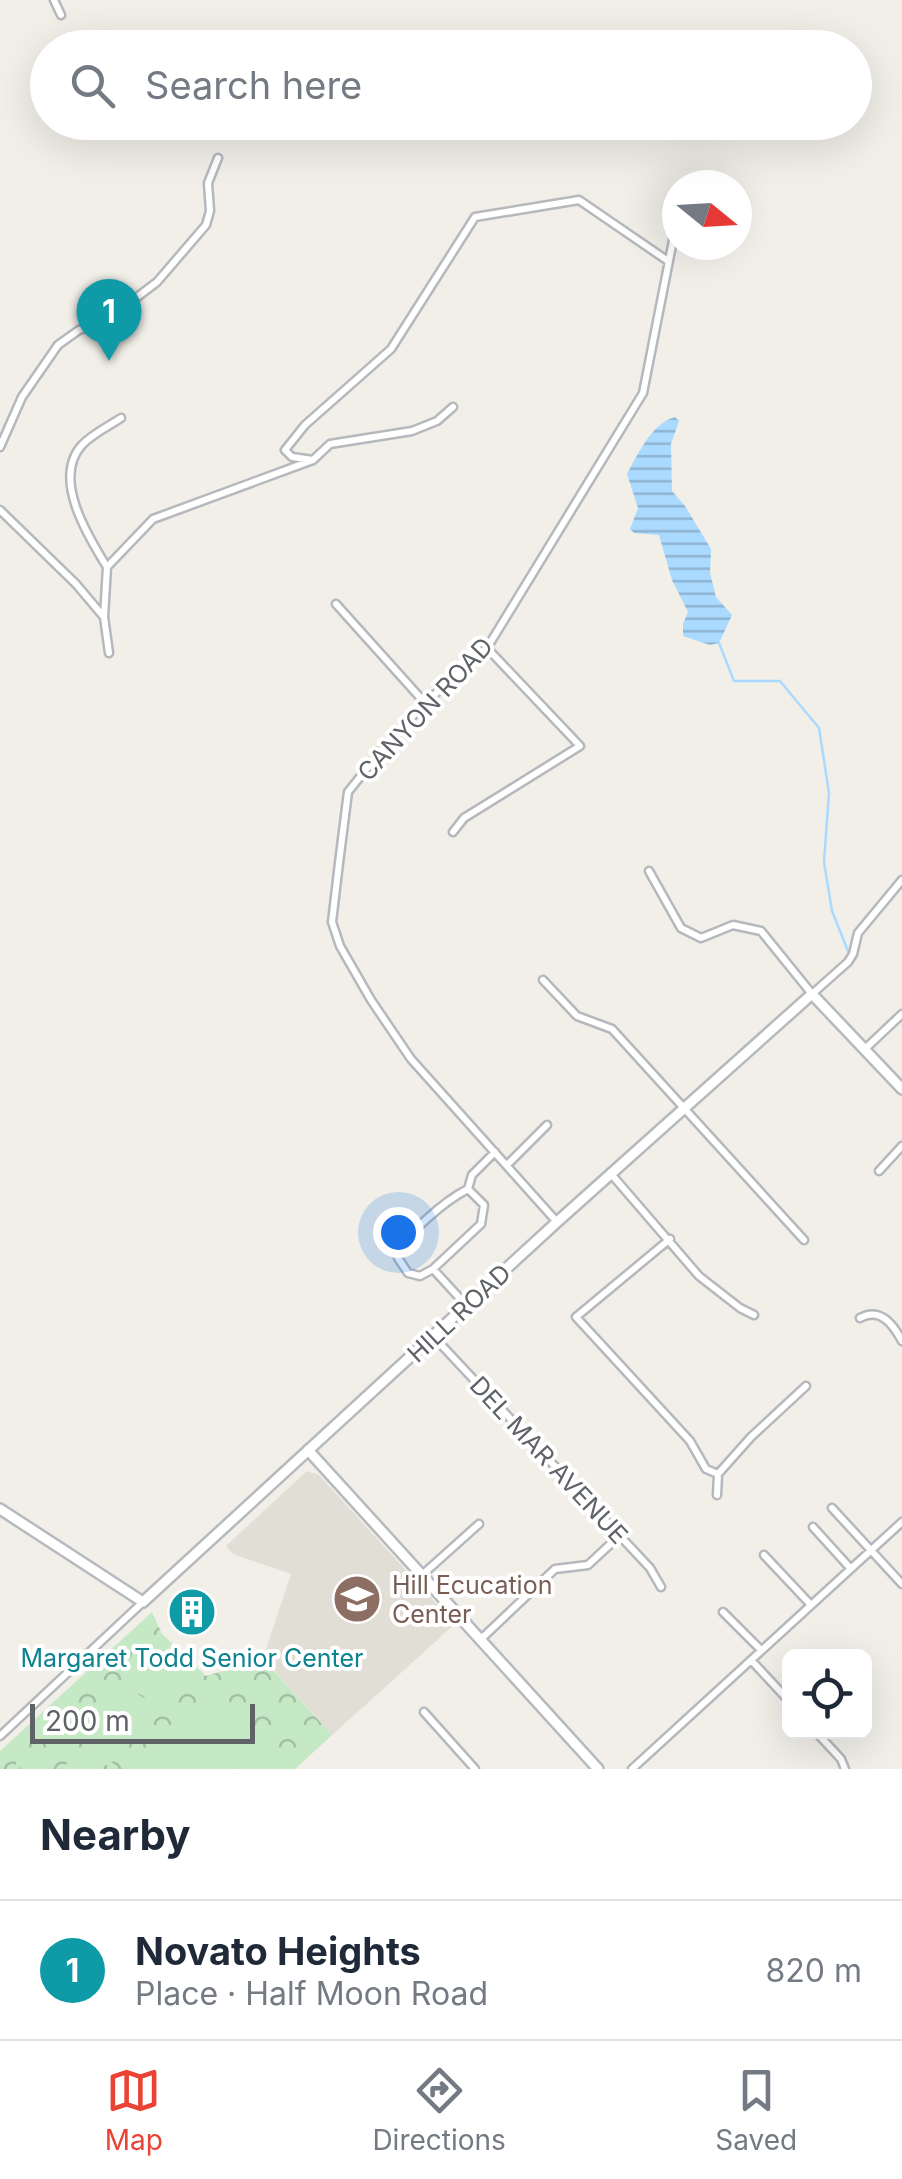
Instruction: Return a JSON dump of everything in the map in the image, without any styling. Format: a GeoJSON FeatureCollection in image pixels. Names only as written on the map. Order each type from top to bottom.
{"type":"FeatureCollection","features":[{"type":"Feature","properties":{"kind":"street"},"geometry":{"type":"LineString","coordinates":[[54,0],[62,14]]}},
{"type":"Feature","properties":{"kind":"street"},"geometry":{"type":"LineString","coordinates":[[0,447],[22,397],[58,345],[79,330],[107,320],[157,282],[206,226],[210,211],[208,182],[218,158]]}},
{"type":"Feature","properties":{"kind":"street"},"geometry":{"type":"LineString","coordinates":[[313,460],[292,457],[285,450],[305,426],[391,349],[475,217],[579,200],[668,261]]}},
{"type":"Feature","properties":{"kind":"street","name":"CANYON ROAD"},"geometry":{"type":"LineString","coordinates":[[558,1222],[411,1059],[340,946],[332,922],[348,792],[425,703],[486,648],[643,393],[668,261]]}},
{"type":"Feature","properties":{"kind":"street"},"geometry":{"type":"LineString","coordinates":[[107,566],[153,520],[313,460],[330,444],[412,431],[437,422],[453,408]]}},
{"type":"Feature","properties":{"kind":"street"},"geometry":{"type":"LineString","coordinates":[[109,653],[104,617],[107,566],[88,532],[69,479],[70,464],[83,444],[122,418]]}},
{"type":"Feature","properties":{"kind":"street"},"geometry":{"type":"LineString","coordinates":[[0,510],[104,617]]}},
{"type":"Feature","properties":{"kind":"street"},"geometry":{"type":"LineString","coordinates":[[336,604],[425,703]]}},
{"type":"Feature","properties":{"kind":"street"},"geometry":{"type":"LineString","coordinates":[[453,832],[464,818],[580,746],[486,648]]}},
{"type":"Feature","properties":{"kind":"street"},"geometry":{"type":"LineString","coordinates":[[650,871],[681,928],[701,938],[733,925],[761,931],[812,994],[902,1089]]}},
{"type":"Feature","properties":{"kind":"street","name":"HILL ROAD"},"geometry":{"type":"LineString","coordinates":[[0,1736],[308,1450],[848,962],[858,933],[902,880]]}},
{"type":"Feature","properties":{"kind":"street"},"geometry":{"type":"LineString","coordinates":[[543,980],[577,1016],[612,1029],[804,1240]]}},
{"type":"Feature","properties":{"kind":"street"},"geometry":{"type":"LineString","coordinates":[[866,1048],[902,1014]]}},
{"type":"Feature","properties":{"kind":"street"},"geometry":{"type":"LineString","coordinates":[[507,1166],[548,1125]]}},
{"type":"Feature","properties":{"kind":"street"},"geometry":{"type":"LineString","coordinates":[[878,1171],[902,1146]]}},
{"type":"Feature","properties":{"kind":"street"},"geometry":{"type":"LineString","coordinates":[[468,1190],[484,1205],[484,1217],[432,1270],[420,1276],[408,1273],[398,1258],[400,1248],[452,1198],[468,1190],[472,1176],[496,1152]]}},
{"type":"Feature","properties":{"kind":"street"},"geometry":{"type":"LineString","coordinates":[[612,1175],[699,1276],[754,1315]]}},
{"type":"Feature","properties":{"kind":"street"},"geometry":{"type":"LineString","coordinates":[[670,1238],[576,1317],[690,1441],[706,1468],[718,1474]]}},
{"type":"Feature","properties":{"kind":"street"},"geometry":{"type":"LineString","coordinates":[[432,1270],[467,1306]]}},
{"type":"Feature","properties":{"kind":"street"},"geometry":{"type":"LineString","coordinates":[[860,1318],[869,1313],[882,1316],[896,1328],[902,1341]]}},
{"type":"Feature","properties":{"kind":"street","name":"DEL MAR AVENUE"},"geometry":{"type":"LineString","coordinates":[[434,1336],[650,1568],[661,1587]]}},
{"type":"Feature","properties":{"kind":"street"},"geometry":{"type":"LineString","coordinates":[[717,1495],[718,1474],[750,1437],[806,1386]]}},
{"type":"Feature","properties":{"kind":"street"},"geometry":{"type":"LineString","coordinates":[[308,1450],[598,1769]]}},
{"type":"Feature","properties":{"kind":"street"},"geometry":{"type":"LineString","coordinates":[[0,1508],[143,1602]]}},
{"type":"Feature","properties":{"kind":"street"},"geometry":{"type":"LineString","coordinates":[[832,1508],[902,1584]]}},
{"type":"Feature","properties":{"kind":"street"},"geometry":{"type":"LineString","coordinates":[[632,1769],[902,1522]]}},
{"type":"Feature","properties":{"kind":"street"},"geometry":{"type":"LineString","coordinates":[[422,1575],[480,1524]]}},
{"type":"Feature","properties":{"kind":"street"},"geometry":{"type":"LineString","coordinates":[[812,1527],[851,1569]]}},
{"type":"Feature","properties":{"kind":"street"},"geometry":{"type":"LineString","coordinates":[[480,1640],[554,1569],[588,1565],[619,1536]]}},
{"type":"Feature","properties":{"kind":"street"},"geometry":{"type":"LineString","coordinates":[[764,1554],[811,1605]]}},
{"type":"Feature","properties":{"kind":"street"},"geometry":{"type":"LineString","coordinates":[[723,1612],[762,1650]]}},
{"type":"Feature","properties":{"kind":"street"},"geometry":{"type":"LineString","coordinates":[[752,1660],[782,1693]]}},
{"type":"Feature","properties":{"kind":"street"},"geometry":{"type":"LineString","coordinates":[[424,1712],[475,1769]]}},
{"type":"Feature","properties":{"kind":"street"},"geometry":{"type":"LineString","coordinates":[[822,1739],[845,1769]]}},
{"type":"Feature","properties":{"kind":"shaded area","name":"Hill Ecucation Center"},"geometry":{"type":"Polygon","coordinates":[[[307,1471],[319,1475],[455,1624],[332,1735],[263,1658],[291,1574],[233,1554],[226,1546],[307,1471]]]}},
{"type":"Feature","properties":{"kind":"green space"},"geometry":{"type":"Polygon","coordinates":[[[152,1612],[162,1634],[206,1676],[229,1669],[254,1671],[264,1660],[332,1735],[295,1769],[0,1769],[0,1751],[152,1612]]]}},
{"type":"Feature","properties":{"kind":"green space"},"geometry":{"type":"Polygon","coordinates":[[[154,1646],[183,1663],[167,1690],[138,1673],[154,1646]]]}},
{"type":"Feature","properties":{"kind":"green space"},"geometry":{"type":"Polygon","coordinates":[[[119,1683],[156,1705],[138,1736],[101,1715],[119,1683]]]}},
{"type":"Feature","properties":{"kind":"green space"},"geometry":{"type":"Polygon","coordinates":[[[225,1697],[266,1743],[238,1769],[147,1769],[225,1697]]]}},
{"type":"Feature","properties":{"kind":"green space"},"geometry":{"type":"Polygon","coordinates":[[[63,1722],[87,1734],[118,1769],[110,1769],[76,1733],[55,1727],[30,1740],[20,1769],[16,1769],[19,1750],[28,1734],[43,1725],[63,1722]]]}},
{"type":"Feature","properties":{"kind":"green space"},"geometry":{"type":"Polygon","coordinates":[[[269,1746],[283,1761],[275,1769],[248,1769],[247,1767],[269,1746]]]}},
{"type":"Feature","properties":{"kind":"green space"},"geometry":{"type":"Polygon","coordinates":[[[84,1748],[103,1769],[61,1769],[84,1748]]]}},
{"type":"Feature","properties":{"kind":"water"},"geometry":{"type":"Polygon","coordinates":[[[675,417],[679,421],[671,444],[672,491],[711,549],[710,573],[716,597],[732,615],[719,643],[710,645],[683,636],[688,612],[672,580],[659,535],[634,533],[630,529],[638,508],[627,474],[653,432],[675,417]]]}},
{"type":"Feature","properties":{"kind":"waterway"},"geometry":{"type":"LineString","coordinates":[[719,643],[734,681],[780,681],[819,728],[829,793],[824,862],[832,911],[848,951]]}},
{"type":"Feature","properties":{"kind":"place","name":"Novato Heights"},"geometry":{"type":"Point","coordinates":[109,361]}},
{"type":"Feature","properties":{"kind":"place","name":"Hill Ecucation Center"},"geometry":{"type":"Point","coordinates":[357,1599]}},
{"type":"Feature","properties":{"kind":"place","name":"Margaret Todd Senior Center"},"geometry":{"type":"Point","coordinates":[192,1612]}}]}
